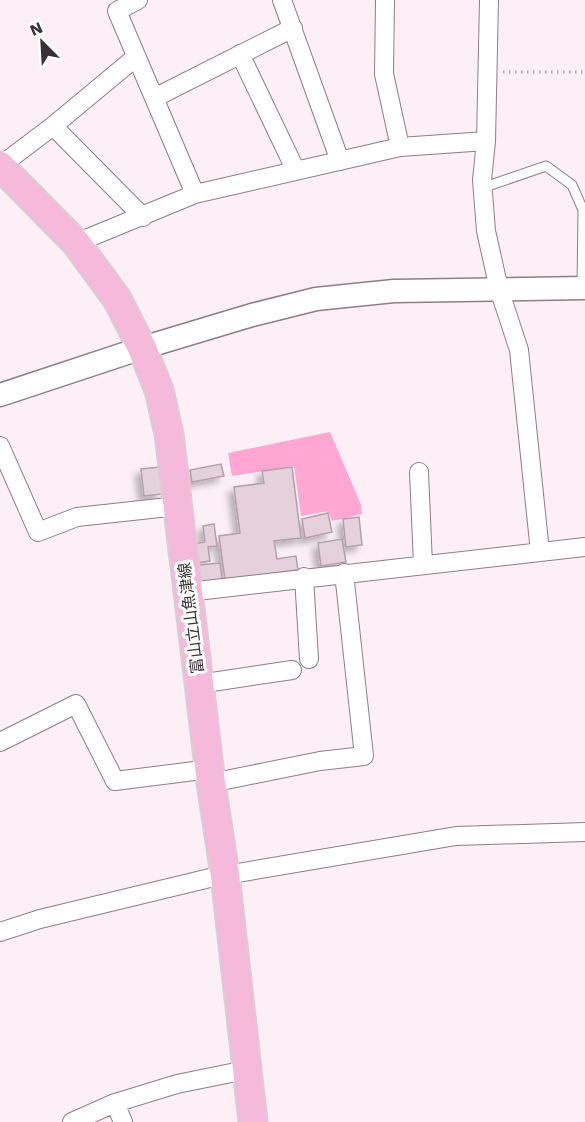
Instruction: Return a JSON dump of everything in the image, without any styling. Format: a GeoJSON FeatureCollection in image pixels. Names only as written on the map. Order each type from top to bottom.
{"type":"FeatureCollection","features":[{"type":"Feature","properties":{"kind":"main road","name":"富山立山魚津線"},"geometry":{"type":"LineString","coordinates":[[0,166],[76,243],[117,298],[142,348],[159,390],[169,434],[210,776],[225,875],[253,1122]]}},
{"type":"Feature","properties":{"kind":"street"},"geometry":{"type":"LineString","coordinates":[[138,0],[117,11],[195,194]]}},
{"type":"Feature","properties":{"kind":"street"},"geometry":{"type":"LineString","coordinates":[[282,0],[340,161]]}},
{"type":"Feature","properties":{"kind":"street"},"geometry":{"type":"LineString","coordinates":[[385,0],[384,74],[400,147]]}},
{"type":"Feature","properties":{"kind":"street"},"geometry":{"type":"LineString","coordinates":[[489,0],[483,188],[486,231],[499,289],[519,350],[540,552]]}},
{"type":"Feature","properties":{"kind":"street"},"geometry":{"type":"LineString","coordinates":[[154,98],[293,28]]}},
{"type":"Feature","properties":{"kind":"street"},"geometry":{"type":"LineString","coordinates":[[240,54],[296,171]]}},
{"type":"Feature","properties":{"kind":"street"},"geometry":{"type":"LineString","coordinates":[[0,166],[53,126],[136,57]]}},
{"type":"Feature","properties":{"kind":"street"},"geometry":{"type":"LineString","coordinates":[[53,126],[143,217]]}},
{"type":"Feature","properties":{"kind":"street"},"geometry":{"type":"LineString","coordinates":[[76,243],[195,194],[400,147],[486,141]]}},
{"type":"Feature","properties":{"kind":"street"},"geometry":{"type":"LineString","coordinates":[[0,395],[142,348],[252,315],[316,299],[394,291],[583,288]]}},
{"type":"Feature","properties":{"kind":"street"},"geometry":{"type":"LineString","coordinates":[[0,446],[38,532],[77,517],[178,506]]}},
{"type":"Feature","properties":{"kind":"street"},"geometry":{"type":"LineString","coordinates":[[419,472],[423,565]]}},
{"type":"Feature","properties":{"kind":"street"},"geometry":{"type":"LineString","coordinates":[[188,592],[585,548]]}},
{"type":"Feature","properties":{"kind":"street"},"geometry":{"type":"LineString","coordinates":[[0,742],[76,704],[115,781],[210,776],[364,756],[344,573]]}},
{"type":"Feature","properties":{"kind":"street"},"geometry":{"type":"LineString","coordinates":[[304,578],[309,659]]}},
{"type":"Feature","properties":{"kind":"street"},"geometry":{"type":"LineString","coordinates":[[199,684],[292,670]]}},
{"type":"Feature","properties":{"kind":"street"},"geometry":{"type":"LineString","coordinates":[[0,932],[40,919],[225,875],[456,836],[585,832]]}},
{"type":"Feature","properties":{"kind":"street"},"geometry":{"type":"LineString","coordinates":[[72,1122],[115,1103],[177,1084],[246,1070]]}},
{"type":"Feature","properties":{"kind":"street"},"geometry":{"type":"LineString","coordinates":[[115,1103],[123,1122]]}},
{"type":"Feature","properties":{"kind":"lane"},"geometry":{"type":"LineString","coordinates":[[483,188],[546,166],[572,184],[583,210],[583,288]]}},
{"type":"Feature","properties":{"kind":"path"},"geometry":{"type":"LineString","coordinates":[[488,72],[585,72]]}},
{"type":"Feature","properties":{"kind":"shaded area"},"geometry":{"type":"Polygon","coordinates":[[[330,432],[361,505],[362,514],[332,521],[328,511],[301,516],[294,466],[232,476],[228,453],[330,432]]]}},
{"type":"Feature","properties":{"kind":"building"},"geometry":{"type":"Polygon","coordinates":[[[221,464],[224,476],[192,482],[190,470],[221,464]]]}},
{"type":"Feature","properties":{"kind":"building"},"geometry":{"type":"Polygon","coordinates":[[[159,467],[162,494],[144,496],[141,469],[159,467]]]}},
{"type":"Feature","properties":{"kind":"building"},"geometry":{"type":"Polygon","coordinates":[[[292,467],[301,538],[274,541],[277,559],[296,556],[298,570],[225,580],[219,536],[240,533],[234,487],[264,483],[262,471],[292,467]]]}},
{"type":"Feature","properties":{"kind":"building"},"geometry":{"type":"Polygon","coordinates":[[[328,513],[332,532],[305,538],[302,519],[328,513]]]}},
{"type":"Feature","properties":{"kind":"building"},"geometry":{"type":"Polygon","coordinates":[[[359,517],[362,545],[346,547],[343,519],[359,517]]]}},
{"type":"Feature","properties":{"kind":"building"},"geometry":{"type":"Polygon","coordinates":[[[214,524],[217,546],[208,547],[210,561],[197,563],[194,544],[205,542],[203,526],[214,524]]]}},
{"type":"Feature","properties":{"kind":"building"},"geometry":{"type":"Polygon","coordinates":[[[342,539],[346,562],[321,566],[318,543],[342,539]]]}},
{"type":"Feature","properties":{"kind":"building"},"geometry":{"type":"Polygon","coordinates":[[[220,563],[222,579],[201,582],[199,565],[220,563]]]}}]}
